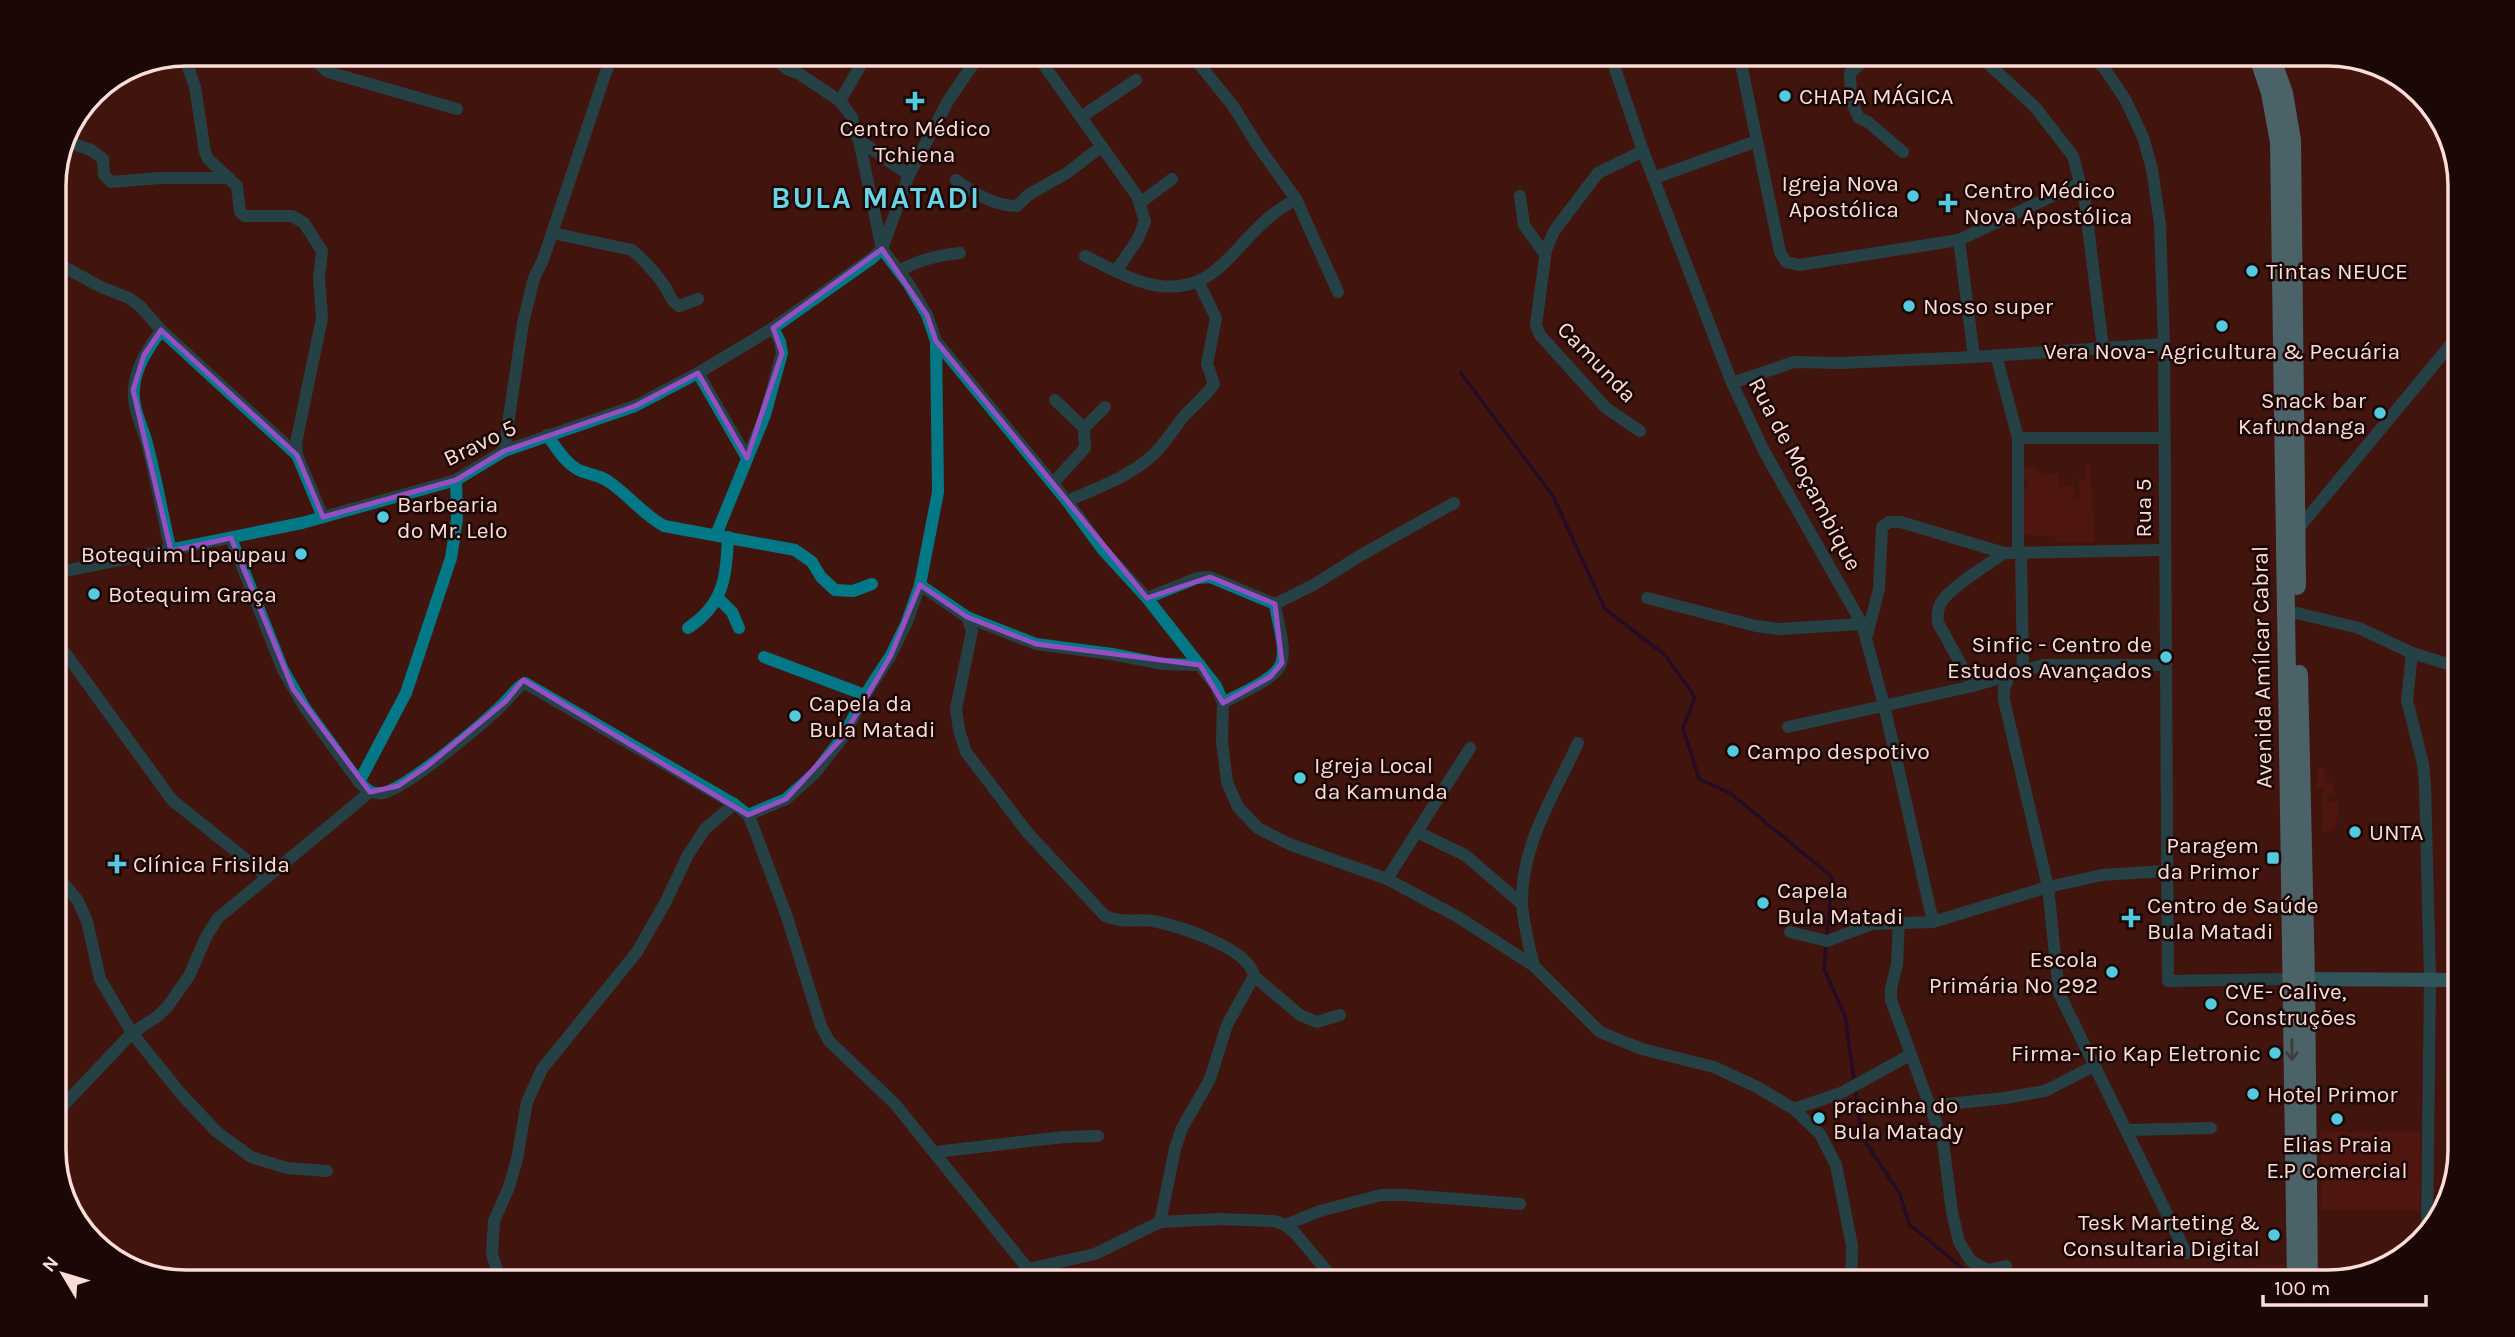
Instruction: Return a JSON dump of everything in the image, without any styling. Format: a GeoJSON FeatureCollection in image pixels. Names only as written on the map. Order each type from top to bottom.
{"type":"FeatureCollection","features":[{"type":"Feature","properties":{"kind":"main road","name":"Avenida Amílcar Cabral"},"geometry":{"type":"LineString","coordinates":[[2261,66],[2273,103],[2279,142],[2305,1270]]}},
{"type":"Feature","properties":{"kind":"main road","name":"Avenida Amílcar Cabral"},"geometry":{"type":"LineString","coordinates":[[2274,66],[2284,93],[2292,140],[2298,529],[2298,979]]}},
{"type":"Feature","properties":{"kind":"street"},"geometry":{"type":"LineString","coordinates":[[188,66],[195,87],[205,152],[208,159],[237,186],[240,212],[245,216],[292,216],[299,219],[322,251],[319,278],[322,318],[297,431],[297,455],[323,517]]}},
{"type":"Feature","properties":{"kind":"street"},"geometry":{"type":"LineString","coordinates":[[321,66],[328,72],[457,109]]}},
{"type":"Feature","properties":{"kind":"street"},"geometry":{"type":"LineString","coordinates":[[503,451],[523,323],[534,278],[552,233],[608,66]]}},
{"type":"Feature","properties":{"kind":"street"},"geometry":{"type":"LineString","coordinates":[[748,815],[786,799],[815,773],[843,737],[907,622],[920,585],[938,492],[936,341],[927,315],[900,271],[882,248],[852,117],[840,102],[798,72],[789,71],[783,66]]}},
{"type":"Feature","properties":{"kind":"street"},"geometry":{"type":"LineString","coordinates":[[840,102],[860,66]]}},
{"type":"Feature","properties":{"kind":"street"},"geometry":{"type":"LineString","coordinates":[[882,248],[909,175],[948,101],[972,66]]}},
{"type":"Feature","properties":{"kind":"street"},"geometry":{"type":"LineString","coordinates":[[1045,66],[1137,196],[1145,221],[1138,239],[1116,271]]}},
{"type":"Feature","properties":{"kind":"street"},"geometry":{"type":"LineString","coordinates":[[1201,66],[1233,106],[1296,199],[1338,292]]}},
{"type":"Feature","properties":{"kind":"street","name":"Rua de Moçambique"},"geometry":{"type":"LineString","coordinates":[[1614,66],[1643,151],[1732,383],[1764,451],[1865,630],[1933,922]]}},
{"type":"Feature","properties":{"kind":"street"},"geometry":{"type":"LineString","coordinates":[[1741,66],[1780,252],[1786,262],[1799,265],[1959,240],[2080,183]]}},
{"type":"Feature","properties":{"kind":"street"},"geometry":{"type":"LineString","coordinates":[[1855,66],[1850,74],[1852,101],[1860,118],[1903,152]]}},
{"type":"Feature","properties":{"kind":"street"},"geometry":{"type":"LineString","coordinates":[[1991,66],[2035,107],[2073,156],[2085,202],[2104,348]]}},
{"type":"Feature","properties":{"kind":"street","name":"Rua 5"},"geometry":{"type":"LineString","coordinates":[[2102,66],[2125,99],[2143,137],[2152,169],[2160,224],[2164,344],[2163,550],[2168,981],[2298,979]]}},
{"type":"Feature","properties":{"kind":"street"},"geometry":{"type":"LineString","coordinates":[[1081,117],[1136,80]]}},
{"type":"Feature","properties":{"kind":"street"},"geometry":{"type":"LineString","coordinates":[[859,140],[909,175]]}},
{"type":"Feature","properties":{"kind":"street"},"geometry":{"type":"LineString","coordinates":[[1654,177],[1757,141]]}},
{"type":"Feature","properties":{"kind":"street"},"geometry":{"type":"LineString","coordinates":[[75,145],[98,154],[103,159],[104,175],[111,182],[159,178],[229,178]]}},
{"type":"Feature","properties":{"kind":"street"},"geometry":{"type":"LineString","coordinates":[[956,180],[985,198],[1005,206],[1017,206],[1028,195],[1067,173],[1102,145]]}},
{"type":"Feature","properties":{"kind":"street","name":"Camunda"},"geometry":{"type":"LineString","coordinates":[[1640,431],[1606,408],[1540,335],[1536,314],[1545,254],[1554,231],[1598,173],[1643,151]]}},
{"type":"Feature","properties":{"kind":"street"},"geometry":{"type":"LineString","coordinates":[[1139,203],[1172,180]]}},
{"type":"Feature","properties":{"kind":"street"},"geometry":{"type":"LineString","coordinates":[[1520,196],[1524,225],[1545,254]]}},
{"type":"Feature","properties":{"kind":"street"},"geometry":{"type":"LineString","coordinates":[[1084,256],[1158,286],[1199,283],[1226,262],[1267,218],[1296,199]]}},
{"type":"Feature","properties":{"kind":"street"},"geometry":{"type":"LineString","coordinates":[[552,233],[632,250],[642,258],[666,288],[675,304],[679,306],[698,299]]}},
{"type":"Feature","properties":{"kind":"street"},"geometry":{"type":"LineString","coordinates":[[1959,240],[1974,357]]}},
{"type":"Feature","properties":{"kind":"street","name":"Bravo 5"},"geometry":{"type":"LineString","coordinates":[[67,570],[171,551],[323,517],[456,480],[503,451],[635,406],[698,373],[773,328],[871,259],[882,248]]}},
{"type":"Feature","properties":{"kind":"street"},"geometry":{"type":"LineString","coordinates":[[900,271],[913,263],[960,253]]}},
{"type":"Feature","properties":{"kind":"street"},"geometry":{"type":"LineString","coordinates":[[67,269],[101,287],[130,298],[140,306],[160,330],[297,455]]}},
{"type":"Feature","properties":{"kind":"street"},"geometry":{"type":"LineString","coordinates":[[1067,501],[1117,480],[1156,453],[1173,429],[1214,384],[1207,364],[1216,318],[1199,283]]}},
{"type":"Feature","properties":{"kind":"street"},"geometry":{"type":"LineString","coordinates":[[688,628],[705,617],[718,598],[724,575],[722,536],[747,458],[765,415],[782,353],[773,328]]}},
{"type":"Feature","properties":{"kind":"street"},"geometry":{"type":"LineString","coordinates":[[160,330],[137,369],[133,390],[134,406],[146,442],[171,551]]}},
{"type":"Feature","properties":{"kind":"street"},"geometry":{"type":"LineString","coordinates":[[936,341],[1053,483],[1103,550],[1147,598],[1216,685],[1223,703],[1222,742],[1227,782],[1238,807],[1258,828],[1289,844],[1387,878],[1458,917],[1534,966],[1600,1032],[1642,1049],[1714,1067],[1757,1087],[1794,1109],[1820,1134],[1836,1165],[1852,1246],[1851,1270]]}},
{"type":"Feature","properties":{"kind":"street"},"geometry":{"type":"LineString","coordinates":[[1732,383],[1794,362],[1841,363],[1974,357],[2164,344]]}},
{"type":"Feature","properties":{"kind":"street"},"geometry":{"type":"LineString","coordinates":[[2298,529],[2448,347]]}},
{"type":"Feature","properties":{"kind":"street"},"geometry":{"type":"LineString","coordinates":[[1996,355],[2018,438],[2018,545],[2021,554],[2023,672]]}},
{"type":"Feature","properties":{"kind":"street"},"geometry":{"type":"LineString","coordinates":[[698,373],[747,458]]}},
{"type":"Feature","properties":{"kind":"street"},"geometry":{"type":"LineString","coordinates":[[1053,483],[1085,447],[1084,428],[1055,400]]}},
{"type":"Feature","properties":{"kind":"street"},"geometry":{"type":"LineString","coordinates":[[1084,428],[1105,407]]}},
{"type":"Feature","properties":{"kind":"street"},"geometry":{"type":"LineString","coordinates":[[547,435],[570,464],[580,471],[610,482],[664,526],[795,550],[812,562],[821,577],[835,590],[853,592],[872,584]]}},
{"type":"Feature","properties":{"kind":"street"},"geometry":{"type":"LineString","coordinates":[[2018,438],[2164,438]]}},
{"type":"Feature","properties":{"kind":"street"},"geometry":{"type":"LineString","coordinates":[[359,782],[406,694],[451,558],[457,519],[456,480]]}},
{"type":"Feature","properties":{"kind":"street"},"geometry":{"type":"LineString","coordinates":[[1147,598],[1197,578],[1210,577],[1275,604],[1315,584],[1454,503]]}},
{"type":"Feature","properties":{"kind":"street"},"geometry":{"type":"LineString","coordinates":[[1647,598],[1768,628],[1865,630],[1879,589],[1882,527],[1885,524],[1901,522],[2004,553],[2163,550]]}},
{"type":"Feature","properties":{"kind":"street"},"geometry":{"type":"LineString","coordinates":[[231,538],[288,680],[359,782],[370,792],[381,793],[398,786],[426,767],[480,724],[506,701],[517,687],[525,683],[734,804],[748,815],[786,914],[821,1026],[829,1041],[895,1104],[1028,1269],[1095,1254],[1160,1223],[1219,1219],[1274,1221],[1285,1224],[1326,1270]]}},
{"type":"Feature","properties":{"kind":"street"},"geometry":{"type":"LineString","coordinates":[[1973,686],[1938,623],[1937,612],[1941,602],[1949,594],[2004,553]]}},
{"type":"Feature","properties":{"kind":"street"},"geometry":{"type":"LineString","coordinates":[[920,585],[967,617],[1036,644],[1163,664],[1200,665]]}},
{"type":"Feature","properties":{"kind":"street"},"geometry":{"type":"LineString","coordinates":[[718,598],[732,612],[738,628]]}},
{"type":"Feature","properties":{"kind":"street"},"geometry":{"type":"LineString","coordinates":[[1223,703],[1278,671],[1283,653],[1275,604]]}},
{"type":"Feature","properties":{"kind":"street"},"geometry":{"type":"LineString","coordinates":[[2297,613],[2358,628],[2412,653],[2448,663]]}},
{"type":"Feature","properties":{"kind":"street"},"geometry":{"type":"LineString","coordinates":[[967,617],[972,631],[956,709],[966,752],[1027,832],[1105,916],[1118,921],[1132,919],[1155,922],[1212,940],[1247,961],[1254,976],[1300,1015],[1317,1022],[1340,1015]]}},
{"type":"Feature","properties":{"kind":"street"},"geometry":{"type":"LineString","coordinates":[[2412,653],[2407,700],[2423,764],[2425,785],[2430,979],[2427,1218]]}},
{"type":"Feature","properties":{"kind":"street"},"geometry":{"type":"LineString","coordinates":[[67,656],[172,800],[268,877]]}},
{"type":"Feature","properties":{"kind":"street"},"geometry":{"type":"LineString","coordinates":[[764,657],[865,695]]}},
{"type":"Feature","properties":{"kind":"street"},"geometry":{"type":"LineString","coordinates":[[1788,727],[1973,686],[2043,665],[2166,665]]}},
{"type":"Feature","properties":{"kind":"street"},"geometry":{"type":"LineString","coordinates":[[2009,677],[2004,688],[2004,700],[2048,887],[2059,993],[2186,1253]]}},
{"type":"Feature","properties":{"kind":"street"},"geometry":{"type":"LineString","coordinates":[[1534,966],[1522,904],[1523,879],[1528,854],[1577,743]]}},
{"type":"Feature","properties":{"kind":"street"},"geometry":{"type":"LineString","coordinates":[[1387,878],[1470,748]]}},
{"type":"Feature","properties":{"kind":"street"},"geometry":{"type":"LineString","coordinates":[[67,1101],[132,1033],[158,1016],[190,976],[211,926],[370,792]]}},
{"type":"Feature","properties":{"kind":"street"},"geometry":{"type":"LineString","coordinates":[[497,1270],[492,1254],[494,1222],[517,1159],[527,1102],[542,1069],[637,952],[665,904],[688,855],[705,829],[734,804]]}},
{"type":"Feature","properties":{"kind":"street"},"geometry":{"type":"LineString","coordinates":[[1417,832],[1465,855],[1522,904]]}},
{"type":"Feature","properties":{"kind":"street"},"geometry":{"type":"LineString","coordinates":[[1790,932],[1827,941],[1872,924],[1933,922],[2048,887],[2102,875],[2166,871]]}},
{"type":"Feature","properties":{"kind":"street"},"geometry":{"type":"LineString","coordinates":[[67,888],[78,901],[92,937],[100,979],[132,1033],[181,1094],[217,1132],[251,1157],[286,1167],[327,1171]]}},
{"type":"Feature","properties":{"kind":"street"},"geometry":{"type":"LineString","coordinates":[[1899,922],[1897,964],[1891,1000],[1943,1142],[1952,1212],[1959,1242],[1971,1261],[1988,1270],[2006,1266]]}},
{"type":"Feature","properties":{"kind":"street"},"geometry":{"type":"LineString","coordinates":[[1160,1223],[1182,1128],[1210,1079],[1227,1025],[1254,976]]}},
{"type":"Feature","properties":{"kind":"street"},"geometry":{"type":"LineString","coordinates":[[2298,979],[2448,980]]}},
{"type":"Feature","properties":{"kind":"street"},"geometry":{"type":"LineString","coordinates":[[1794,1109],[1841,1093],[1910,1055]]}},
{"type":"Feature","properties":{"kind":"street"},"geometry":{"type":"LineString","coordinates":[[1928,1106],[2045,1091],[2094,1066]]}},
{"type":"Feature","properties":{"kind":"street"},"geometry":{"type":"LineString","coordinates":[[2127,1130],[2211,1128]]}},
{"type":"Feature","properties":{"kind":"street"},"geometry":{"type":"LineString","coordinates":[[935,1152],[1064,1137],[1098,1136]]}},
{"type":"Feature","properties":{"kind":"street"},"geometry":{"type":"LineString","coordinates":[[1285,1224],[1320,1211],[1381,1195],[1520,1204]]}},
{"type":"Feature","properties":{"kind":"highlighted area"},"geometry":{"type":"Polygon","coordinates":[[[882,249],[927,315],[936,341],[1147,598],[1210,577],[1275,604],[1282,663],[1270,677],[1223,703],[1200,665],[1036,644],[967,617],[920,585],[891,655],[843,737],[786,799],[748,815],[523,680],[506,701],[426,767],[398,786],[370,792],[293,689],[231,538],[171,551],[133,390],[144,355],[161,330],[297,455],[323,517],[456,480],[504,451],[635,406],[698,373],[747,458],[782,353],[773,328],[882,249]]]}},
{"type":"Feature","properties":{"kind":"shaded area"},"geometry":{"type":"Polygon","coordinates":[[[2086,464],[2090,464],[2095,542],[2055,542],[2055,536],[2023,535],[2023,490],[2028,489],[2028,480],[2023,480],[2023,468],[2038,468],[2039,475],[2058,474],[2059,487],[2074,486],[2074,498],[2080,499],[2079,479],[2086,479],[2086,464]]]}},
{"type":"Feature","properties":{"kind":"shaded area"},"geometry":{"type":"Polygon","coordinates":[[[2317,768],[2324,768],[2324,783],[2333,783],[2333,794],[2327,794],[2327,801],[2338,802],[2335,831],[2323,832],[2323,788],[2317,787],[2317,768]]]}},
{"type":"Feature","properties":{"kind":"shaded area"},"geometry":{"type":"Polygon","coordinates":[[[2321,1132],[2421,1132],[2420,1211],[2321,1210],[2321,1132]]]}},
{"type":"Feature","properties":{"kind":"shaded area"},"geometry":{"type":"Polygon","coordinates":[[[2284,1264],[2284,1270],[2212,1270],[2284,1264]]]}},
{"type":"Feature","properties":{"kind":"waterway"},"geometry":{"type":"LineString","coordinates":[[1461,373],[1553,496],[1605,609],[1665,655],[1695,697],[1683,728],[1699,779],[1730,793],[1832,877],[1824,969],[1845,1016],[1862,1137],[1900,1194],[1909,1224],[1964,1270]]}},
{"type":"Feature","properties":{"kind":"place","name":"CHAPA MÁGICA"},"geometry":{"type":"Point","coordinates":[1785,96]}},
{"type":"Feature","properties":{"kind":"place","name":"Centro Médico Tchiena"},"geometry":{"type":"Point","coordinates":[915,101]}},
{"type":"Feature","properties":{"kind":"place","name":"Igreja Nova Apostólica"},"geometry":{"type":"Point","coordinates":[1913,196]}},
{"type":"Feature","properties":{"kind":"place","name":"Centro Médico Nova Apostólica"},"geometry":{"type":"Point","coordinates":[1948,203]}},
{"type":"Feature","properties":{"kind":"place","name":"Tintas NEUCE"},"geometry":{"type":"Point","coordinates":[2252,271]}},
{"type":"Feature","properties":{"kind":"place","name":"Nosso super"},"geometry":{"type":"Point","coordinates":[1909,306]}},
{"type":"Feature","properties":{"kind":"place","name":"Vera Nova- Agricultura & Pecuária"},"geometry":{"type":"Point","coordinates":[2222,326]}},
{"type":"Feature","properties":{"kind":"place","name":"Snack bar Kafundanga"},"geometry":{"type":"Point","coordinates":[2380,413]}},
{"type":"Feature","properties":{"kind":"place","name":"Barbearia do Mr. Lelo"},"geometry":{"type":"Point","coordinates":[383,517]}},
{"type":"Feature","properties":{"kind":"place","name":"Botequim Lipaupau"},"geometry":{"type":"Point","coordinates":[301,554]}},
{"type":"Feature","properties":{"kind":"place","name":"Botequim Graça"},"geometry":{"type":"Point","coordinates":[94,594]}},
{"type":"Feature","properties":{"kind":"place","name":"Sinfic - Centro de Estudos Avançados"},"geometry":{"type":"Point","coordinates":[2166,657]}},
{"type":"Feature","properties":{"kind":"place","name":"Capela da Bula Matadi"},"geometry":{"type":"Point","coordinates":[795,716]}},
{"type":"Feature","properties":{"kind":"place","name":"Campo despotivo"},"geometry":{"type":"Point","coordinates":[1733,751]}},
{"type":"Feature","properties":{"kind":"place","name":"Igreja Local da Kamunda"},"geometry":{"type":"Point","coordinates":[1300,778]}},
{"type":"Feature","properties":{"kind":"place","name":"UNTA"},"geometry":{"type":"Point","coordinates":[2355,832]}},
{"type":"Feature","properties":{"kind":"place","name":"Paragem da Primor"},"geometry":{"type":"Point","coordinates":[2273,858]}},
{"type":"Feature","properties":{"kind":"place","name":"Clínica Frisilda"},"geometry":{"type":"Point","coordinates":[117,864]}},
{"type":"Feature","properties":{"kind":"place","name":"Capela Bula Matadi"},"geometry":{"type":"Point","coordinates":[1763,903]}},
{"type":"Feature","properties":{"kind":"place","name":"Centro de Saúde Bula Matadi"},"geometry":{"type":"Point","coordinates":[2131,918]}},
{"type":"Feature","properties":{"kind":"place","name":"Escola Primária Nº 292"},"geometry":{"type":"Point","coordinates":[2112,972]}},
{"type":"Feature","properties":{"kind":"place","name":"CVE- Calive, Construções"},"geometry":{"type":"Point","coordinates":[2211,1004]}},
{"type":"Feature","properties":{"kind":"place","name":"Firma- Tio Kap Eletronic"},"geometry":{"type":"Point","coordinates":[2275,1053]}},
{"type":"Feature","properties":{"kind":"place","name":"Hotel Primor"},"geometry":{"type":"Point","coordinates":[2253,1094]}},
{"type":"Feature","properties":{"kind":"place","name":"pracinha do Bula Matady"},"geometry":{"type":"Point","coordinates":[1819,1118]}},
{"type":"Feature","properties":{"kind":"place","name":"Elias Praia E.P Comercial"},"geometry":{"type":"Point","coordinates":[2337,1119]}},
{"type":"Feature","properties":{"kind":"place","name":"Tesk Marteting & Consultaria Digital"},"geometry":{"type":"Point","coordinates":[2274,1235]}},
{"type":"Feature","properties":{"kind":"district","name":"BULA MATADI"},"geometry":{"type":"Point","coordinates":[876,198]}}]}
